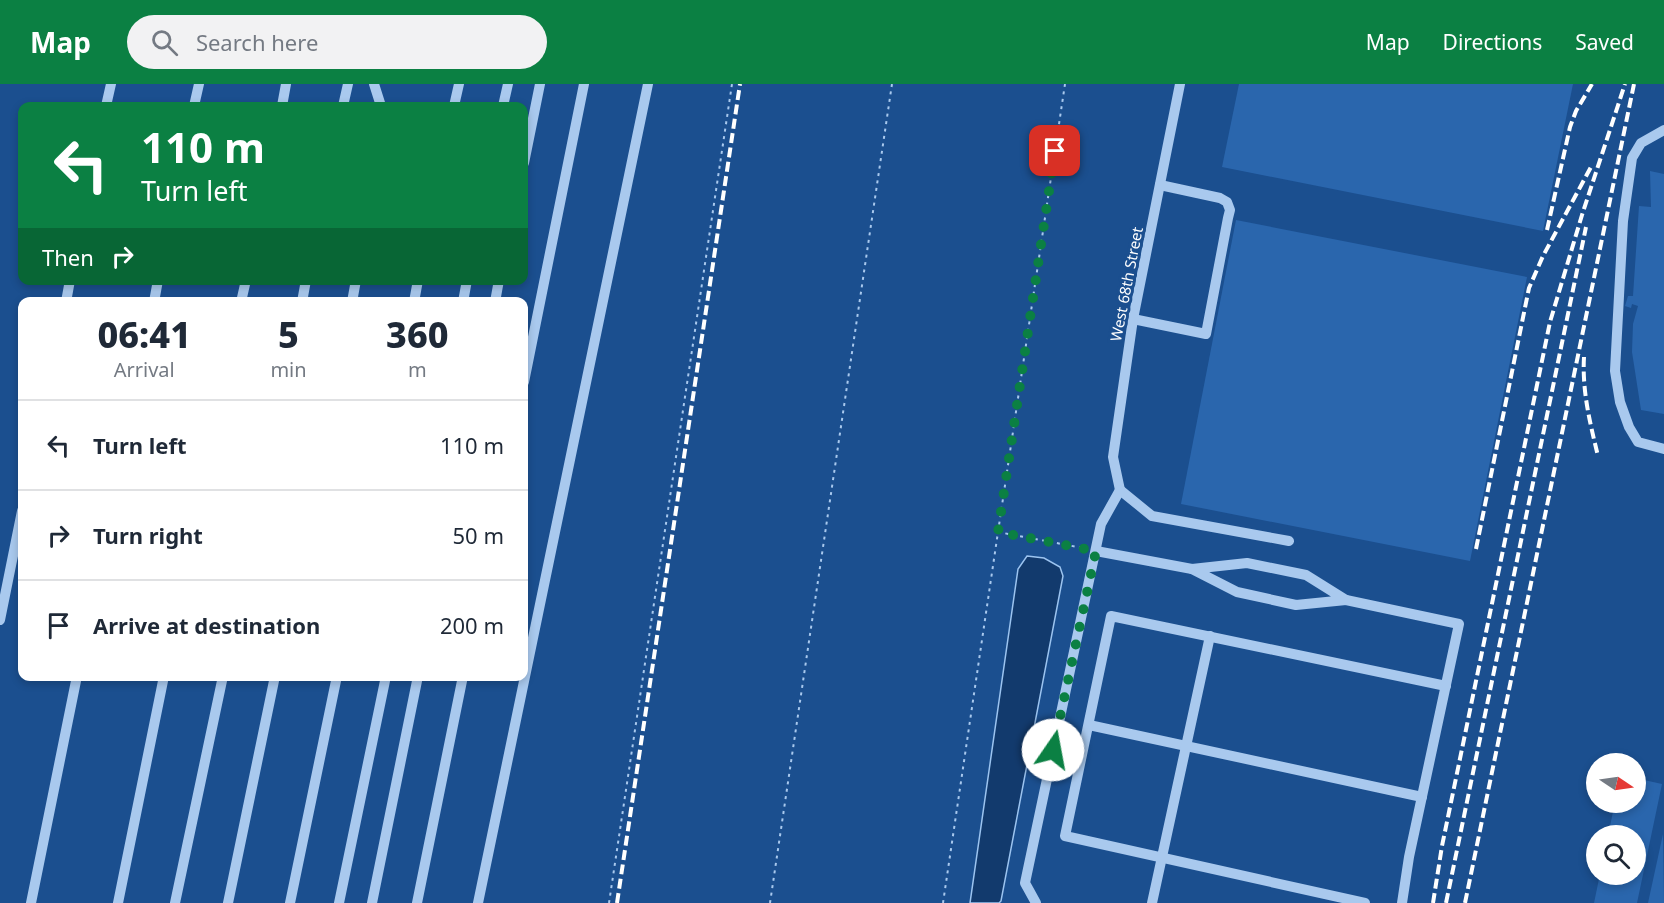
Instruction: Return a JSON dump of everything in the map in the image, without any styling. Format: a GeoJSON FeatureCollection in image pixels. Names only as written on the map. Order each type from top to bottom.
{"type":"FeatureCollection","features":[{"type":"Feature","properties":{"kind":"street"},"geometry":{"type":"LineString","coordinates":[[107,102],[111,84]]}},
{"type":"Feature","properties":{"kind":"street"},"geometry":{"type":"LineString","coordinates":[[195,102],[199,84]]}},
{"type":"Feature","properties":{"kind":"street"},"geometry":{"type":"LineString","coordinates":[[283,102],[286,84]]}},
{"type":"Feature","properties":{"kind":"street"},"geometry":{"type":"LineString","coordinates":[[344,102],[348,84]]}},
{"type":"Feature","properties":{"kind":"street"},"geometry":{"type":"LineString","coordinates":[[374,84],[380,102]]}},
{"type":"Feature","properties":{"kind":"street"},"geometry":{"type":"LineString","coordinates":[[455,102],[459,84]]}},
{"type":"Feature","properties":{"kind":"street"},"geometry":{"type":"LineString","coordinates":[[504,102],[508,84]]}},
{"type":"Feature","properties":{"kind":"street"},"geometry":{"type":"LineString","coordinates":[[528,143],[540,84]]}},
{"type":"Feature","properties":{"kind":"street"},"geometry":{"type":"LineString","coordinates":[[528,362],[584,84]]}},
{"type":"Feature","properties":{"kind":"street"},"geometry":{"type":"LineString","coordinates":[[528,662],[648,84]]}},
{"type":"Feature","properties":{"kind":"street","name":"West 68th Street"},"geometry":{"type":"LineString","coordinates":[[1120,490],[1113,457],[1133,319],[1180,84]]}},
{"type":"Feature","properties":{"kind":"street"},"geometry":{"type":"LineString","coordinates":[[1664,130],[1641,144],[1632,158],[1623,221],[1615,371],[1620,402],[1629,427],[1638,442],[1664,449]]}},
{"type":"Feature","properties":{"kind":"street"},"geometry":{"type":"LineString","coordinates":[[1133,319],[1206,334],[1230,210],[1227,202],[1220,198],[1160,185]]}},
{"type":"Feature","properties":{"kind":"street"},"geometry":{"type":"LineString","coordinates":[[1036,903],[1025,883],[1101,524],[1120,490],[1152,516],[1289,541]]}},
{"type":"Feature","properties":{"kind":"street"},"geometry":{"type":"LineString","coordinates":[[0,620],[18,531]]}},
{"type":"Feature","properties":{"kind":"street"},"geometry":{"type":"LineString","coordinates":[[1096,551],[1192,569],[1237,592],[1296,605],[1346,600],[1459,624],[1409,857],[1402,903]]}},
{"type":"Feature","properties":{"kind":"street"},"geometry":{"type":"LineString","coordinates":[[1192,569],[1247,563],[1306,575],[1346,600]]}},
{"type":"Feature","properties":{"kind":"street"},"geometry":{"type":"LineString","coordinates":[[1365,903],[1065,836],[1111,616],[1446,686]]}},
{"type":"Feature","properties":{"kind":"street"},"geometry":{"type":"LineString","coordinates":[[1152,903],[1210,636]]}},
{"type":"Feature","properties":{"kind":"street"},"geometry":{"type":"LineString","coordinates":[[31,903],[76,681]]}},
{"type":"Feature","properties":{"kind":"street"},"geometry":{"type":"LineString","coordinates":[[118,903],[163,681]]}},
{"type":"Feature","properties":{"kind":"street"},"geometry":{"type":"LineString","coordinates":[[175,903],[222,681]]}},
{"type":"Feature","properties":{"kind":"street"},"geometry":{"type":"LineString","coordinates":[[228,903],[274,681]]}},
{"type":"Feature","properties":{"kind":"street"},"geometry":{"type":"LineString","coordinates":[[290,903],[335,681]]}},
{"type":"Feature","properties":{"kind":"street"},"geometry":{"type":"LineString","coordinates":[[339,903],[385,681]]}},
{"type":"Feature","properties":{"kind":"street"},"geometry":{"type":"LineString","coordinates":[[372,903],[417,681]]}},
{"type":"Feature","properties":{"kind":"street"},"geometry":{"type":"LineString","coordinates":[[417,903],[463,681]]}},
{"type":"Feature","properties":{"kind":"street"},"geometry":{"type":"LineString","coordinates":[[478,903],[524,681]]}},
{"type":"Feature","properties":{"kind":"street"},"geometry":{"type":"LineString","coordinates":[[1089,725],[1422,797]]}},
{"type":"Feature","properties":{"kind":"path"},"geometry":{"type":"LineString","coordinates":[[609,903],[732,84]]}},
{"type":"Feature","properties":{"kind":"path"},"geometry":{"type":"LineString","coordinates":[[770,903],[892,84]]}},
{"type":"Feature","properties":{"kind":"path"},"geometry":{"type":"LineString","coordinates":[[942,903],[1065,84]]}},
{"type":"Feature","properties":{"kind":"path"},"geometry":{"type":"LineString","coordinates":[[998,532],[1096,551]]}},
{"type":"Feature","properties":{"kind":"water"},"geometry":{"type":"Polygon","coordinates":[[[1027,556],[1044,558],[1060,567],[1063,576],[1001,901],[999,903],[970,903],[1018,569],[1027,556]]]}},
{"type":"Feature","properties":{"kind":"building"},"geometry":{"type":"Polygon","coordinates":[[[1239,84],[1573,84],[1543,231],[1222,167],[1239,84]]]}},
{"type":"Feature","properties":{"kind":"building"},"geometry":{"type":"Polygon","coordinates":[[[1650,171],[1664,174],[1664,414],[1641,410],[1632,352],[1633,324],[1638,306],[1632,304],[1631,308],[1625,306],[1628,296],[1633,296],[1639,206],[1651,207],[1650,171]]]}},
{"type":"Feature","properties":{"kind":"building"},"geometry":{"type":"Polygon","coordinates":[[[1236,220],[1527,277],[1470,561],[1181,504],[1236,220]]]}},
{"type":"Feature","properties":{"kind":"building"},"geometry":{"type":"Polygon","coordinates":[[[1646,780],[1662,784],[1646,860],[1646,825],[1610,825],[1613,813],[1646,813],[1646,780]]]}},
{"type":"Feature","properties":{"kind":"building"},"geometry":{"type":"Polygon","coordinates":[[[1663,834],[1664,903],[1648,903],[1663,834]]]}},
{"type":"Feature","properties":{"kind":"building"},"geometry":{"type":"Polygon","coordinates":[[[1598,885],[1641,885],[1637,903],[1594,903],[1598,885]]]}},
{"type":"Feature","properties":{"kind":"railway"},"geometry":{"type":"LineString","coordinates":[[617,903],[740,84]]}},
{"type":"Feature","properties":{"kind":"railway"},"geometry":{"type":"LineString","coordinates":[[1547,230],[1570,127],[1576,111],[1592,84]]}},
{"type":"Feature","properties":{"kind":"railway"},"geometry":{"type":"LineString","coordinates":[[1433,903],[1442,846],[1550,322],[1625,84]]}},
{"type":"Feature","properties":{"kind":"railway"},"geometry":{"type":"LineString","coordinates":[[1465,903],[1634,84]]}},
{"type":"Feature","properties":{"kind":"railway"},"geometry":{"type":"LineString","coordinates":[[1476,549],[1529,288],[1543,256],[1591,167]]}},
{"type":"Feature","properties":{"kind":"railway"},"geometry":{"type":"LineString","coordinates":[[1446,903],[1586,227]]}},
{"type":"Feature","properties":{"kind":"railway"},"geometry":{"type":"LineString","coordinates":[[1584,357],[1585,395],[1598,456]]}},
{"type":"Feature","properties":{"kind":"route"},"geometry":{"type":"LineString","coordinates":[[1053,750],[1096,551],[998,532],[1055,151]]}}]}
